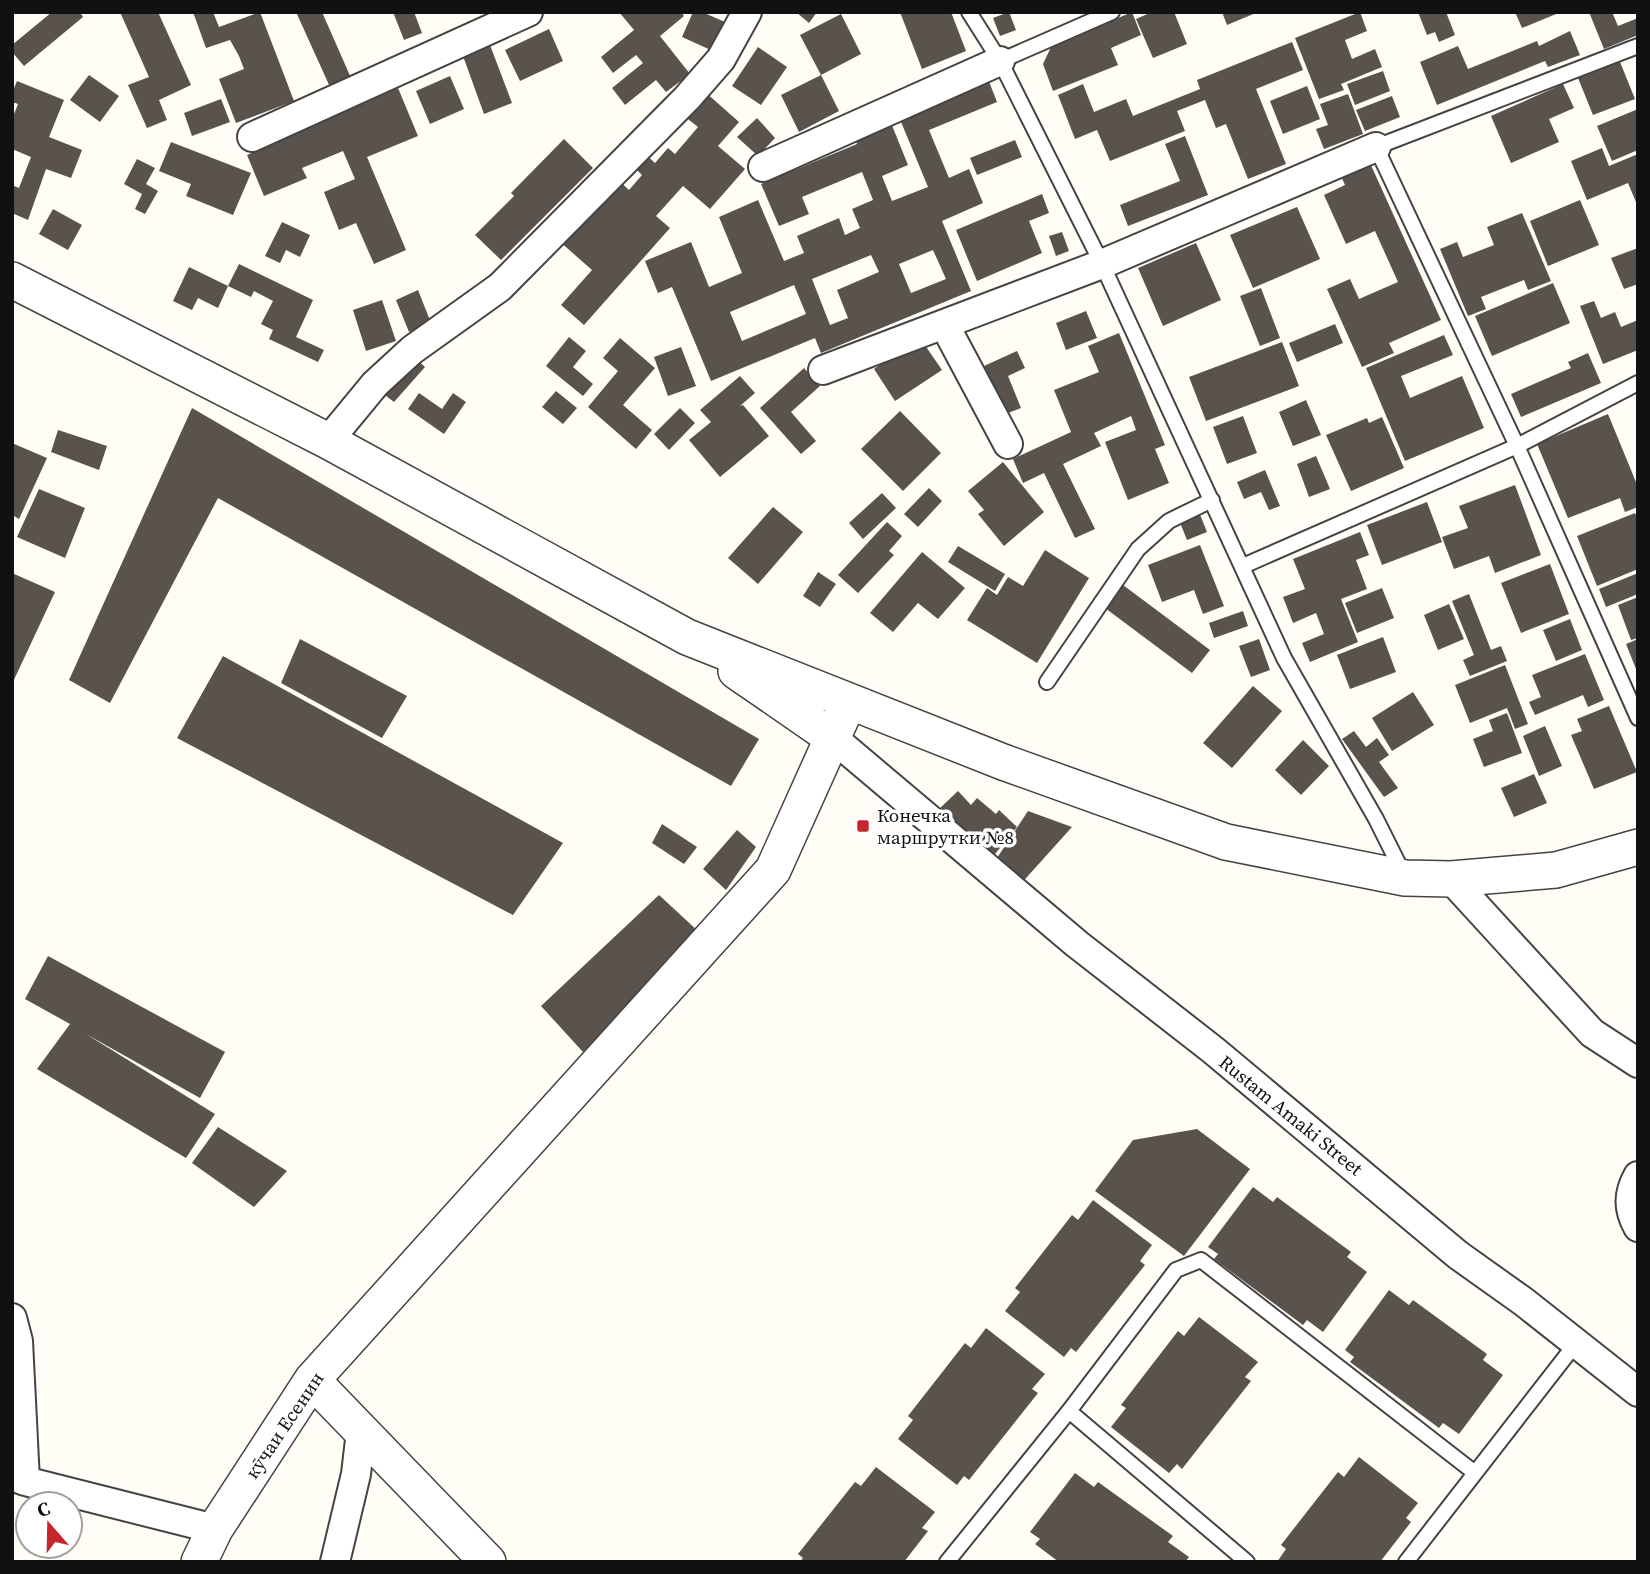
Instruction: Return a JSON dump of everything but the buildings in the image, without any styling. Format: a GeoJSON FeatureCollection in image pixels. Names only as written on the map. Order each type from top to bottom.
{"type":"FeatureCollection","features":[{"type":"Feature","properties":{"kind":"street"},"geometry":{"type":"LineString","coordinates":[[252,137],[528,12]]}},
{"type":"Feature","properties":{"kind":"street"},"geometry":{"type":"LineString","coordinates":[[328,441],[375,384],[412,350],[500,287],[687,98],[721,59],[747,12]]}},
{"type":"Feature","properties":{"kind":"street"},"geometry":{"type":"LineString","coordinates":[[763,167],[1000,61]]}},
{"type":"Feature","properties":{"kind":"street"},"geometry":{"type":"LineString","coordinates":[[823,370],[1102,264],[1376,147]]}},
{"type":"Feature","properties":{"kind":"street"},"geometry":{"type":"LineString","coordinates":[[12,280],[328,441],[687,637],[833,738]]}},
{"type":"Feature","properties":{"kind":"street"},"geometry":{"type":"LineString","coordinates":[[944,324],[1009,444]]}},
{"type":"Feature","properties":{"kind":"street"},"geometry":{"type":"LineString","coordinates":[[687,637],[1036,774],[1226,842],[1405,878],[1451,879],[1556,870],[1638,847]]}},
{"type":"Feature","properties":{"kind":"street","name":"кӯчаи Есенин"},"geometry":{"type":"LineString","coordinates":[[199,1562],[215,1529],[312,1380],[415,1270],[773,870],[849,701]]}},
{"type":"Feature","properties":{"kind":"street","name":"Rustam Amaki Street"},"geometry":{"type":"LineString","coordinates":[[833,738],[948,832],[1077,944],[1213,1050],[1458,1255],[1577,1342],[1638,1392]]}},
{"type":"Feature","properties":{"kind":"street"},"geometry":{"type":"LineString","coordinates":[[1451,879],[1592,1033],[1638,1063]]}},
{"type":"Feature","properties":{"kind":"street"},"geometry":{"type":"LineString","coordinates":[[1638,1177],[1629,1198],[1631,1214],[1638,1227]]}},
{"type":"Feature","properties":{"kind":"street"},"geometry":{"type":"LineString","coordinates":[[12,1318],[18,1341],[19,1478],[215,1529]]}},
{"type":"Feature","properties":{"kind":"street"},"geometry":{"type":"LineString","coordinates":[[312,1380],[488,1562]]}},
{"type":"Feature","properties":{"kind":"street"},"geometry":{"type":"LineString","coordinates":[[335,1562],[356,1474],[361,1431]]}},
{"type":"Feature","properties":{"kind":"lane"},"geometry":{"type":"LineString","coordinates":[[969,12],[1000,61],[1102,264],[1284,658],[1376,819],[1405,878]]}},
{"type":"Feature","properties":{"kind":"lane"},"geometry":{"type":"LineString","coordinates":[[1000,61],[1112,12]]}},
{"type":"Feature","properties":{"kind":"lane"},"geometry":{"type":"LineString","coordinates":[[1636,52],[1376,147],[1517,446],[1638,718]]}},
{"type":"Feature","properties":{"kind":"lane"},"geometry":{"type":"LineString","coordinates":[[1243,566],[1517,446],[1638,383]]}},
{"type":"Feature","properties":{"kind":"lane"},"geometry":{"type":"LineString","coordinates":[[1047,682],[1138,549],[1181,514],[1212,500]]}},
{"type":"Feature","properties":{"kind":"lane"},"geometry":{"type":"LineString","coordinates":[[947,1562],[1069,1411],[1176,1270],[1201,1260],[1475,1474]]}},
{"type":"Feature","properties":{"kind":"lane"},"geometry":{"type":"LineString","coordinates":[[1406,1562],[1577,1342]]}},
{"type":"Feature","properties":{"kind":"lane"},"geometry":{"type":"LineString","coordinates":[[1069,1411],[1247,1562]]}},
{"type":"Feature","properties":{"kind":"place","name":"Конечка маршрутки №8"},"geometry":{"type":"Point","coordinates":[863,826]}}]}
